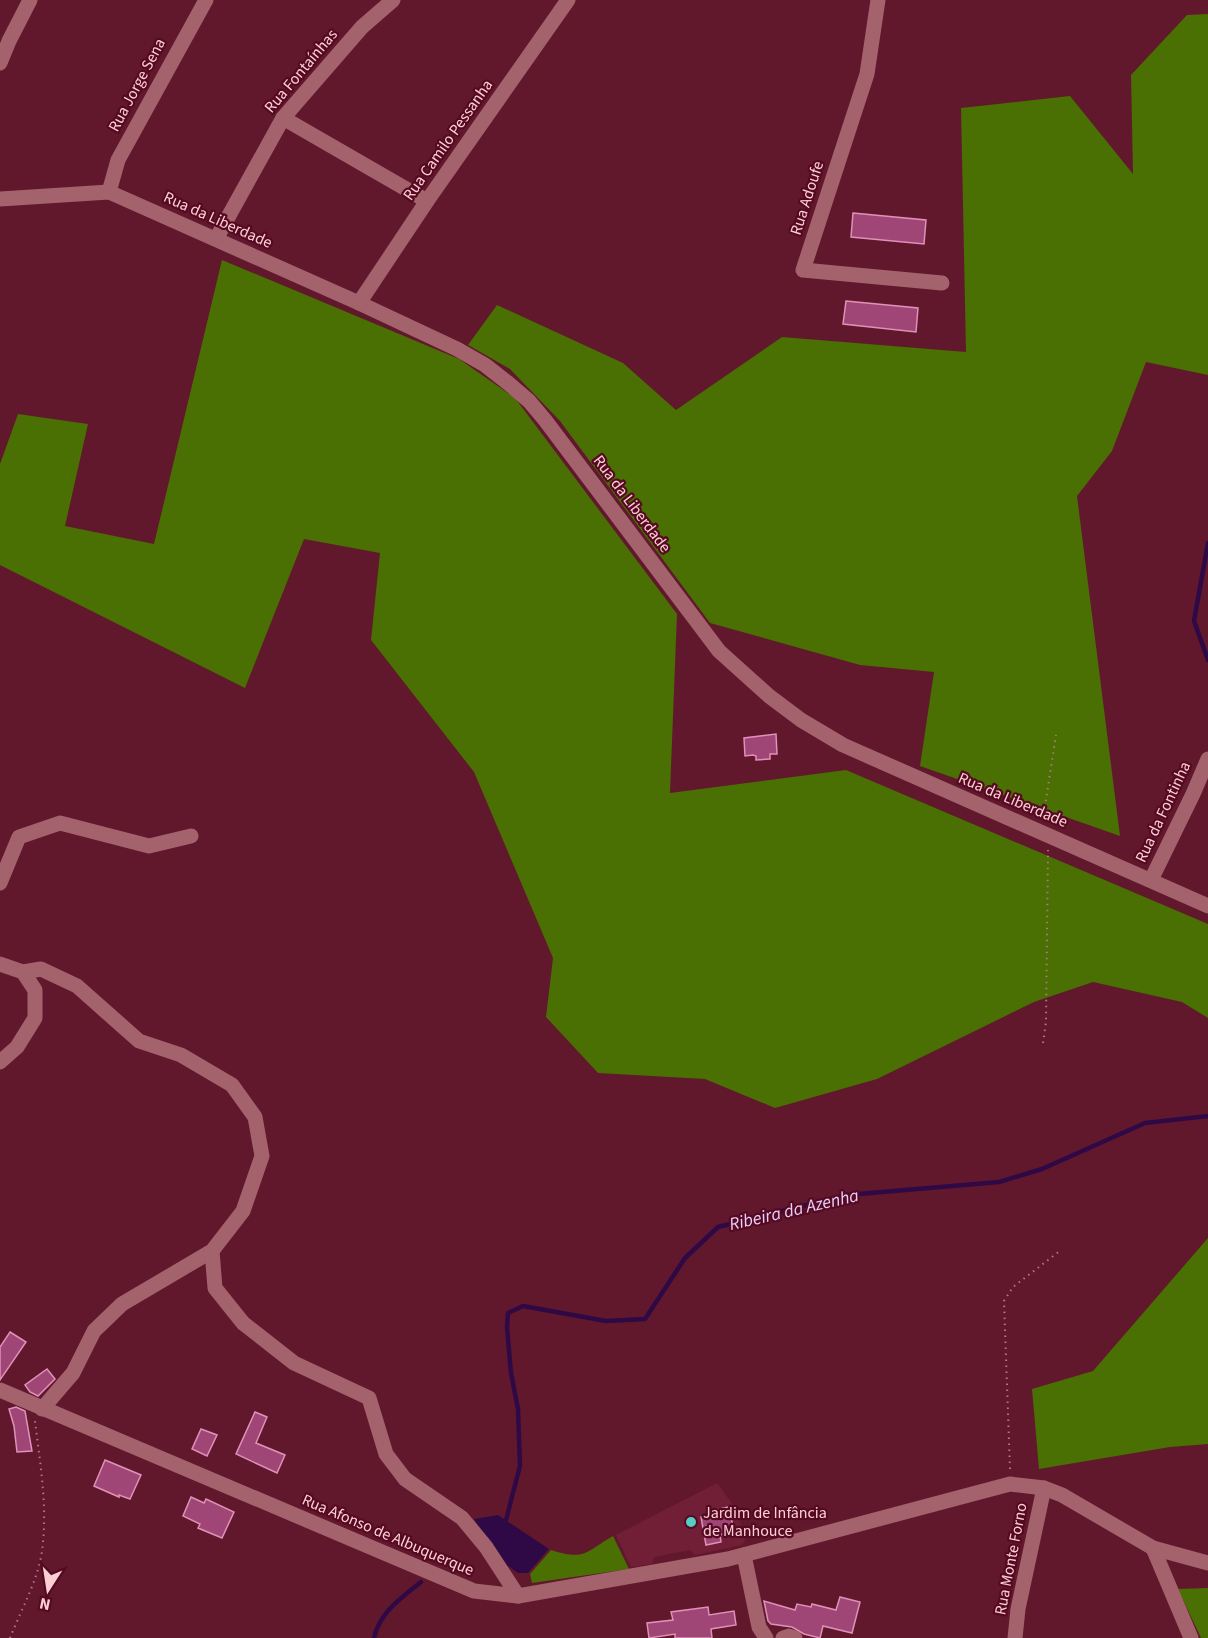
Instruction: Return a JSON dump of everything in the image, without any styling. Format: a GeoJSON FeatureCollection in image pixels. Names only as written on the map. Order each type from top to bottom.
{"type":"FeatureCollection","features":[{"type":"Feature","properties":{"kind":"street"},"geometry":{"type":"LineString","coordinates":[[0,63],[30,0]]}},
{"type":"Feature","properties":{"kind":"street","name":"Rua Fontaínhas"},"geometry":{"type":"LineString","coordinates":[[216,239],[283,118],[362,27],[393,0]]}},
{"type":"Feature","properties":{"kind":"street","name":"Rua Camilo Pessanha"},"geometry":{"type":"LineString","coordinates":[[359,303],[427,201],[568,0]]}},
{"type":"Feature","properties":{"kind":"street","name":"Rua Adoufe"},"geometry":{"type":"LineString","coordinates":[[878,0],[867,74],[802,270],[942,283]]}},
{"type":"Feature","properties":{"kind":"street","name":"Rua Jorge Sena"},"geometry":{"type":"LineString","coordinates":[[109,192],[117,160],[200,2]]}},
{"type":"Feature","properties":{"kind":"street"},"geometry":{"type":"LineString","coordinates":[[283,118],[427,201]]}},
{"type":"Feature","properties":{"kind":"street","name":"Rua da Liberdade"},"geometry":{"type":"LineString","coordinates":[[0,199],[109,192],[457,349],[500,377],[529,401],[719,651],[769,696],[801,720],[843,745],[1208,906]]}},
{"type":"Feature","properties":{"kind":"street","name":"Rua da Fontinha"},"geometry":{"type":"LineString","coordinates":[[1151,880],[1208,759]]}},
{"type":"Feature","properties":{"kind":"street"},"geometry":{"type":"LineString","coordinates":[[0,884],[19,837],[60,824],[149,846],[190,836]]}},
{"type":"Feature","properties":{"kind":"street"},"geometry":{"type":"LineString","coordinates":[[0,964],[23,972],[41,969],[76,986],[139,1041],[181,1055],[232,1085],[255,1117],[262,1156],[243,1211],[212,1251],[122,1304],[94,1331],[73,1373],[38,1408]]}},
{"type":"Feature","properties":{"kind":"street"},"geometry":{"type":"LineString","coordinates":[[0,1062],[17,1047],[34,1018],[35,990],[23,972]]}},
{"type":"Feature","properties":{"kind":"street"},"geometry":{"type":"LineString","coordinates":[[212,1251],[215,1288],[243,1323],[294,1363],[369,1398],[386,1454],[405,1479],[462,1518],[486,1547],[518,1596]]}},
{"type":"Feature","properties":{"kind":"street","name":"Rua Afonso de Albuquerque"},"geometry":{"type":"LineString","coordinates":[[0,1390],[474,1591],[518,1596],[728,1559],[1010,1484],[1044,1488],[1062,1495],[1153,1548],[1208,1563]]}},
{"type":"Feature","properties":{"kind":"street","name":"Rua Monte Forno"},"geometry":{"type":"LineString","coordinates":[[1015,1638],[1018,1609],[1044,1488]]}},
{"type":"Feature","properties":{"kind":"street"},"geometry":{"type":"LineString","coordinates":[[1153,1548],[1191,1638]]}},
{"type":"Feature","properties":{"kind":"street"},"geometry":{"type":"LineString","coordinates":[[744,1555],[759,1627],[766,1638]]}},
{"type":"Feature","properties":{"kind":"street"},"geometry":{"type":"LineString","coordinates":[[783,1638],[795,1638]]}},
{"type":"Feature","properties":{"kind":"path"},"geometry":{"type":"LineString","coordinates":[[1042,1043],[1046,1022],[1048,849],[1043,820],[1056,735]]}},
{"type":"Feature","properties":{"kind":"path"},"geometry":{"type":"LineString","coordinates":[[1010,1484],[1004,1301],[1013,1287],[1061,1250]]}},
{"type":"Feature","properties":{"kind":"path"},"geometry":{"type":"LineString","coordinates":[[10,1638],[42,1552],[44,1511],[38,1408]]}},
{"type":"Feature","properties":{"kind":"shaded area","name":"Jardim de Infância de Manhouce"},"geometry":{"type":"Polygon","coordinates":[[[717,1483],[736,1509],[745,1540],[742,1545],[695,1555],[690,1550],[654,1557],[652,1564],[631,1567],[616,1535],[717,1483]]]}},
{"type":"Feature","properties":{"kind":"shaded area"},"geometry":{"type":"Polygon","coordinates":[[[498,1515],[549,1549],[528,1573],[518,1573],[505,1564],[474,1519],[498,1515]]]}},
{"type":"Feature","properties":{"kind":"green space"},"geometry":{"type":"Polygon","coordinates":[[[1208,14],[1208,375],[1146,362],[1112,451],[1077,496],[1120,836],[920,766],[934,672],[860,665],[710,623],[560,421],[510,369],[468,345],[497,305],[623,363],[676,410],[782,337],[966,352],[961,108],[1070,96],[1133,174],[1131,75],[1187,15],[1208,14]]]}},
{"type":"Feature","properties":{"kind":"green space"},"geometry":{"type":"Polygon","coordinates":[[[222,260],[459,359],[515,398],[677,614],[670,793],[846,770],[1208,924],[1208,1018],[1182,1002],[1093,982],[1034,1002],[877,1079],[775,1108],[705,1079],[598,1073],[546,1017],[553,958],[474,772],[371,640],[380,553],[304,539],[245,688],[0,565],[0,464],[18,414],[88,424],[65,526],[154,544],[222,260]]]}},
{"type":"Feature","properties":{"kind":"green space"},"geometry":{"type":"Polygon","coordinates":[[[1208,1238],[1208,1444],[1170,1447],[1039,1469],[1032,1389],[1093,1371],[1208,1238]]]}},
{"type":"Feature","properties":{"kind":"green space"},"geometry":{"type":"Polygon","coordinates":[[[613,1536],[629,1569],[532,1583],[530,1574],[551,1550],[579,1555],[613,1536]]]}},
{"type":"Feature","properties":{"kind":"green space"},"geometry":{"type":"Polygon","coordinates":[[[1208,1588],[1208,1638],[1201,1638],[1178,1589],[1208,1588]]]}},
{"type":"Feature","properties":{"kind":"building"},"geometry":{"type":"Polygon","coordinates":[[[853,213],[926,220],[924,244],[851,237],[853,213]]]}},
{"type":"Feature","properties":{"kind":"building"},"geometry":{"type":"Polygon","coordinates":[[[846,301],[918,308],[916,332],[843,324],[846,301]]]}},
{"type":"Feature","properties":{"kind":"building"},"geometry":{"type":"Polygon","coordinates":[[[776,734],[777,754],[770,754],[770,759],[756,760],[756,756],[745,756],[744,738],[776,734]]]}},
{"type":"Feature","properties":{"kind":"building"},"geometry":{"type":"Polygon","coordinates":[[[10,1332],[26,1342],[0,1380],[0,1347],[10,1332]]]}},
{"type":"Feature","properties":{"kind":"building"},"geometry":{"type":"Polygon","coordinates":[[[47,1369],[55,1379],[38,1396],[30,1392],[25,1385],[47,1369]]]}},
{"type":"Feature","properties":{"kind":"building"},"geometry":{"type":"Polygon","coordinates":[[[16,1407],[25,1411],[32,1451],[17,1452],[14,1426],[9,1409],[16,1407]]]}},
{"type":"Feature","properties":{"kind":"building"},"geometry":{"type":"Polygon","coordinates":[[[255,1412],[267,1417],[256,1443],[285,1455],[277,1473],[236,1454],[255,1412]]]}},
{"type":"Feature","properties":{"kind":"building"},"geometry":{"type":"Polygon","coordinates":[[[201,1429],[217,1435],[207,1456],[192,1449],[201,1429]]]}},
{"type":"Feature","properties":{"kind":"building"},"geometry":{"type":"Polygon","coordinates":[[[105,1460],[141,1475],[130,1499],[119,1495],[119,1497],[94,1486],[105,1460]]]}},
{"type":"Feature","properties":{"kind":"building"},"geometry":{"type":"Polygon","coordinates":[[[191,1497],[204,1503],[206,1499],[234,1512],[222,1538],[198,1528],[200,1524],[183,1516],[191,1497]]]}},
{"type":"Feature","properties":{"kind":"building"},"geometry":{"type":"Polygon","coordinates":[[[729,1507],[734,1532],[720,1535],[721,1542],[706,1545],[701,1517],[710,1516],[709,1511],[729,1507]]]}},
{"type":"Feature","properties":{"kind":"building"},"geometry":{"type":"Polygon","coordinates":[[[840,1597],[860,1602],[852,1633],[823,1626],[820,1638],[804,1634],[792,1627],[771,1624],[768,1621],[764,1601],[795,1610],[797,1604],[811,1607],[812,1604],[836,1610],[840,1597]]]}},
{"type":"Feature","properties":{"kind":"building"},"geometry":{"type":"Polygon","coordinates":[[[708,1607],[709,1615],[734,1611],[736,1625],[711,1629],[712,1638],[675,1638],[675,1634],[649,1638],[647,1623],[673,1620],[671,1612],[708,1607]]]}},
{"type":"Feature","properties":{"kind":"waterway"},"geometry":{"type":"LineString","coordinates":[[1208,543],[1194,621],[1208,660]]}},
{"type":"Feature","properties":{"kind":"waterway","name":"Ribeira da Azenha"},"geometry":{"type":"LineString","coordinates":[[502,1524],[506,1520],[520,1466],[518,1409],[511,1373],[508,1313],[523,1306],[606,1321],[645,1319],[685,1258],[718,1227],[847,1195],[999,1182],[1042,1169],[1145,1123],[1208,1116]]}},
{"type":"Feature","properties":{"kind":"waterway","name":"Ribeira da Azenha"},"geometry":{"type":"LineString","coordinates":[[374,1638],[386,1613],[421,1582]]}},
{"type":"Feature","properties":{"kind":"place","name":"Jardim de Infância de Manhouce"},"geometry":{"type":"Point","coordinates":[691,1522]}}]}
